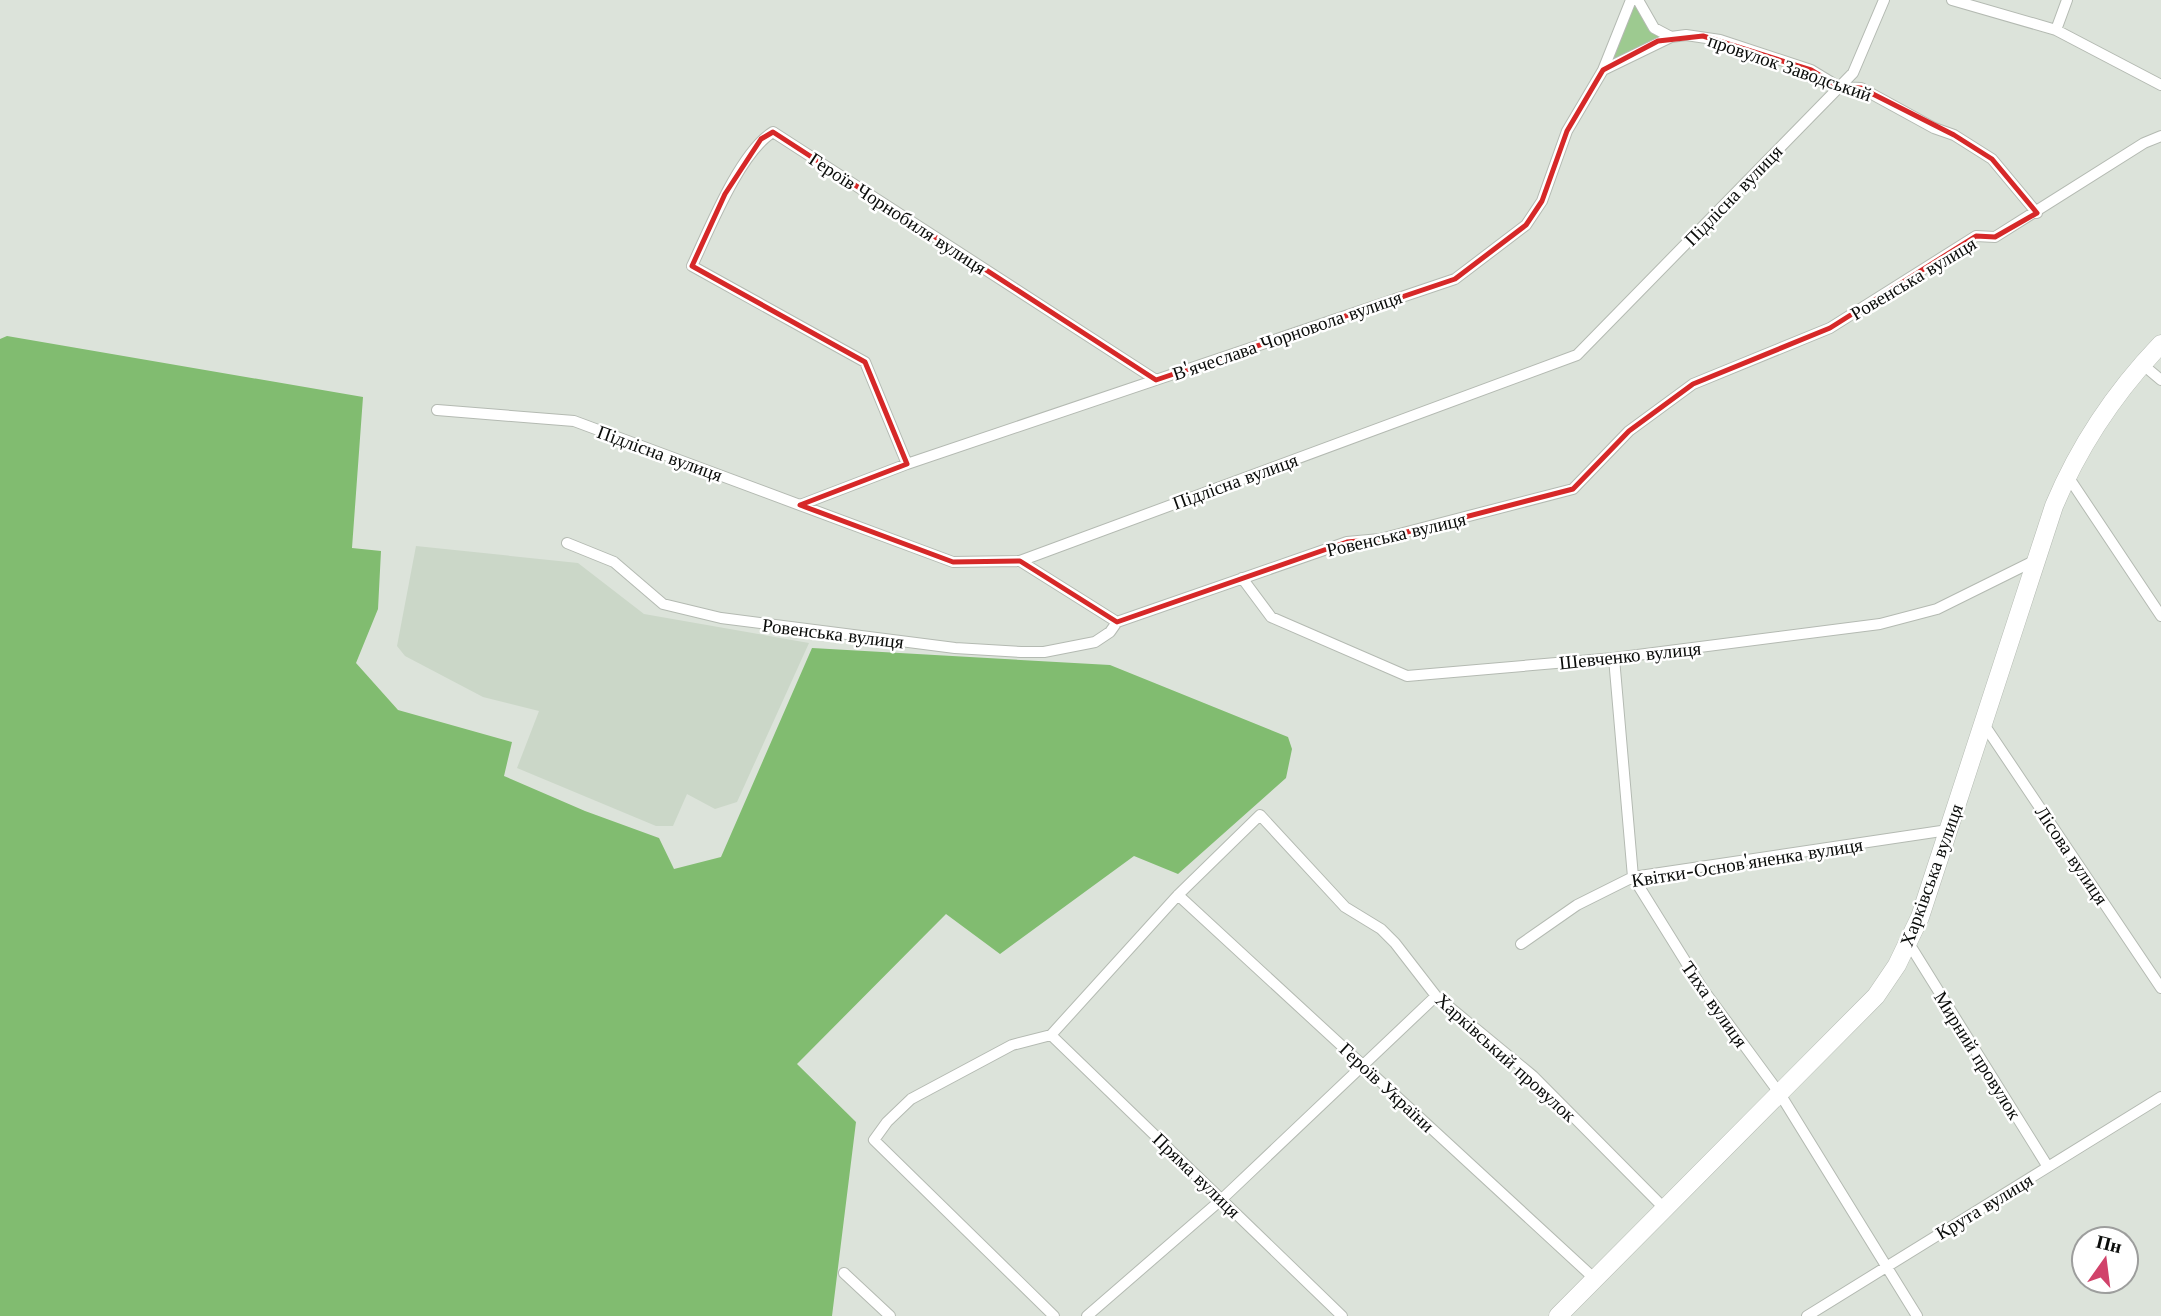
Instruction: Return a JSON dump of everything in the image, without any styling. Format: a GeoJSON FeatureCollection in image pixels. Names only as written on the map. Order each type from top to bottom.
{"type":"FeatureCollection","features":[{"type":"Feature","properties":{"kind":"main road","name":"Харківська вулиця"},"geometry":{"type":"LineString","coordinates":[[1558,1316],[1876,996],[1908,943],[1920,917],[2036,560],[2067,475],[2101,418],[2142,364],[2161,344]]}},
{"type":"Feature","properties":{"kind":"street","name":"В'ячеслава Чорновола вулиця"},"geometry":{"type":"LineString","coordinates":[[800,505],[907,464],[1455,279],[1526,225],[1542,201],[1567,131],[1603,70],[1631,0]]}},
{"type":"Feature","properties":{"kind":"street"},"geometry":{"type":"LineString","coordinates":[[1638,0],[1654,28],[1671,37]]}},
{"type":"Feature","properties":{"kind":"street","name":"Підлісна вулиця"},"geometry":{"type":"LineString","coordinates":[[437,410],[574,421],[953,562],[1020,561],[1577,355],[1853,73],[1884,0]]}},
{"type":"Feature","properties":{"kind":"street"},"geometry":{"type":"LineString","coordinates":[[1952,0],[2056,30],[2161,85]]}},
{"type":"Feature","properties":{"kind":"street"},"geometry":{"type":"LineString","coordinates":[[2056,30],[2067,0]]}},
{"type":"Feature","properties":{"kind":"street","name":"провулок Заводський"},"geometry":{"type":"LineString","coordinates":[[1671,37],[1686,35],[1720,40],[1811,70],[1839,87],[1861,88],[1934,128],[1954,135],[1992,159],[2037,213]]}},
{"type":"Feature","properties":{"kind":"street"},"geometry":{"type":"LineString","coordinates":[[1603,70],[1671,37]]}},
{"type":"Feature","properties":{"kind":"street","name":"Героїв Чорнобиля вулиця"},"geometry":{"type":"LineString","coordinates":[[907,464],[865,362],[692,266],[726,194],[761,139],[773,132],[1156,380]]}},
{"type":"Feature","properties":{"kind":"street","name":"Ровенська вулиця"},"geometry":{"type":"LineString","coordinates":[[567,543],[614,562],[663,604],[720,618],[956,648],[1044,652],[1095,642],[1110,632],[1117,622],[1347,542],[1380,539],[1573,489],[1629,431],[1693,383],[1830,328],[1976,236],[1994,237],[2037,213],[2144,143],[2161,136]]}},
{"type":"Feature","properties":{"kind":"street"},"geometry":{"type":"LineString","coordinates":[[2142,364],[2161,380]]}},
{"type":"Feature","properties":{"kind":"street"},"geometry":{"type":"LineString","coordinates":[[2067,475],[2161,616]]}},
{"type":"Feature","properties":{"kind":"street","name":"Шевченко вулиця"},"geometry":{"type":"LineString","coordinates":[[1242,579],[1271,617],[1407,676],[1614,658],[1880,624],[1937,609],[2036,560]]}},
{"type":"Feature","properties":{"kind":"street"},"geometry":{"type":"LineString","coordinates":[[1020,561],[1117,622]]}},
{"type":"Feature","properties":{"kind":"street","name":"Тиха вулиця"},"geometry":{"type":"LineString","coordinates":[[1614,658],[1633,877],[1702,988],[1780,1094],[1888,1265],[1917,1316]]}},
{"type":"Feature","properties":{"kind":"street","name":"Лісова вулиця"},"geometry":{"type":"LineString","coordinates":[[1983,723],[2161,988]]}},
{"type":"Feature","properties":{"kind":"street","name":"Харківський провулок"},"geometry":{"type":"LineString","coordinates":[[1178,895],[1260,816],[1345,907],[1381,929],[1395,943],[1436,996],[1533,1076],[1665,1209]]}},
{"type":"Feature","properties":{"kind":"street","name":"Квітки-Основ'яненка вулиця"},"geometry":{"type":"LineString","coordinates":[[1521,944],[1577,905],[1633,877],[1948,830]]}},
{"type":"Feature","properties":{"kind":"street"},"geometry":{"type":"LineString","coordinates":[[1054,1316],[874,1140],[887,1122],[911,1099],[1012,1045],[1051,1035],[1178,895]]}},
{"type":"Feature","properties":{"kind":"street","name":"Героїв України"},"geometry":{"type":"LineString","coordinates":[[1178,895],[1596,1280]]}},
{"type":"Feature","properties":{"kind":"street","name":"Мирний провулок"},"geometry":{"type":"LineString","coordinates":[[1908,943],[2048,1167]]}},
{"type":"Feature","properties":{"kind":"street"},"geometry":{"type":"LineString","coordinates":[[1087,1316],[1222,1199],[1436,996]]}},
{"type":"Feature","properties":{"kind":"street","name":"Пряма вулиця"},"geometry":{"type":"LineString","coordinates":[[1051,1035],[1342,1316]]}},
{"type":"Feature","properties":{"kind":"street","name":"Крута вулиця"},"geometry":{"type":"LineString","coordinates":[[1807,1316],[2161,1097]]}},
{"type":"Feature","properties":{"kind":"street"},"geometry":{"type":"LineString","coordinates":[[844,1273],[890,1316]]}},
{"type":"Feature","properties":{"kind":"highlighted area"},"geometry":{"type":"Polygon","coordinates":[[[1703,36],[1811,70],[1839,87],[1861,88],[1954,135],[1992,159],[2037,213],[1995,237],[1976,236],[1830,328],[1693,384],[1629,431],[1573,489],[1380,539],[1347,542],[1117,622],[1020,561],[953,562],[800,505],[907,464],[865,362],[692,266],[725,194],[761,139],[773,132],[1156,380],[1455,279],[1526,225],[1542,201],[1567,131],[1603,70],[1658,41],[1703,36]]]}},
{"type":"Feature","properties":{"kind":"shaded area"},"geometry":{"type":"Polygon","coordinates":[[[416,546],[578,563],[644,614],[809,643],[737,802],[715,809],[687,794],[673,826],[656,826],[517,768],[539,711],[483,697],[405,656],[397,646],[416,546]]]}},
{"type":"Feature","properties":{"kind":"green space"},"geometry":{"type":"Polygon","coordinates":[[[1631,0],[1671,37],[1603,70],[1631,0]]]}},
{"type":"Feature","properties":{"kind":"green space"},"geometry":{"type":"Polygon","coordinates":[[[7,336],[363,397],[352,548],[381,551],[378,609],[356,663],[398,710],[512,742],[504,776],[585,811],[659,838],[674,869],[721,857],[812,648],[1110,665],[1288,737],[1292,749],[1286,778],[1178,874],[1134,856],[1000,954],[946,914],[797,1064],[856,1122],[832,1316],[0,1316],[0,339],[7,336]]]}}]}
